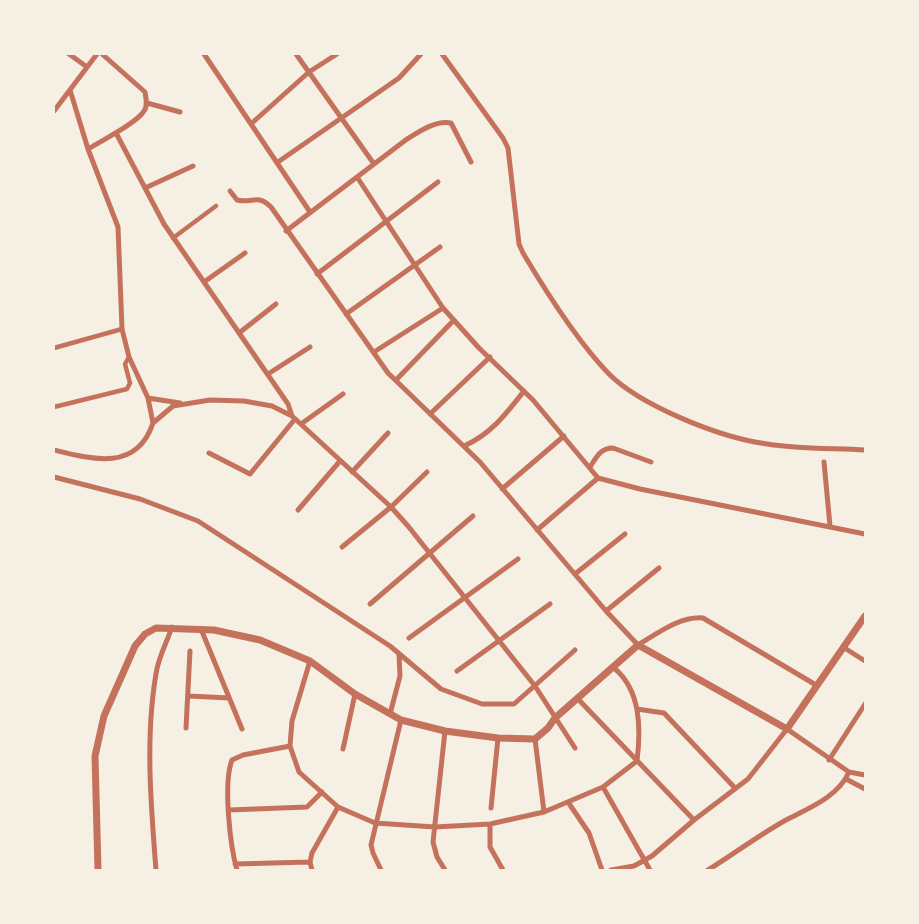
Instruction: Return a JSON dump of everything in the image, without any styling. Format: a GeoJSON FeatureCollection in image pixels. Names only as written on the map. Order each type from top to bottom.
{"type":"FeatureCollection","features":[{"type":"Feature","properties":{"kind":"street"},"geometry":{"type":"LineString","coordinates":[[68,54],[88,67]]}},
{"type":"Feature","properties":{"kind":"street"},"geometry":{"type":"LineString","coordinates":[[54,110],[97,54]]}},
{"type":"Feature","properties":{"kind":"street"},"geometry":{"type":"LineString","coordinates":[[88,149],[116,133],[145,111],[147,103],[145,92],[102,54]]}},
{"type":"Feature","properties":{"kind":"street"},"geometry":{"type":"LineString","coordinates":[[204,54],[310,212]]}},
{"type":"Feature","properties":{"kind":"street"},"geometry":{"type":"LineString","coordinates":[[296,54],[374,164]]}},
{"type":"Feature","properties":{"kind":"street"},"geometry":{"type":"LineString","coordinates":[[252,123],[309,72],[337,54]]}},
{"type":"Feature","properties":{"kind":"street"},"geometry":{"type":"LineString","coordinates":[[278,162],[399,78],[421,54]]}},
{"type":"Feature","properties":{"kind":"street"},"geometry":{"type":"LineString","coordinates":[[442,54],[503,138],[508,148],[519,244],[523,253],[589,350],[610,375],[651,404],[708,428],[746,439],[790,446],[865,450]]}},
{"type":"Feature","properties":{"kind":"street"},"geometry":{"type":"LineString","coordinates":[[54,450],[81,456],[116,459],[136,451],[149,436],[153,422],[148,398],[129,357],[122,329],[118,227],[88,149],[70,90]]}},
{"type":"Feature","properties":{"kind":"street"},"geometry":{"type":"LineString","coordinates":[[147,103],[180,112]]}},
{"type":"Feature","properties":{"kind":"street"},"geometry":{"type":"LineString","coordinates":[[286,230],[407,139],[426,128],[445,122],[451,123],[471,162]]}},
{"type":"Feature","properties":{"kind":"street"},"geometry":{"type":"LineString","coordinates":[[116,133],[173,238],[268,374],[288,404],[294,417]]}},
{"type":"Feature","properties":{"kind":"street"},"geometry":{"type":"LineString","coordinates":[[145,188],[193,166]]}},
{"type":"Feature","properties":{"kind":"street"},"geometry":{"type":"LineString","coordinates":[[357,177],[443,308],[524,391],[598,478],[640,489],[865,534]]}},
{"type":"Feature","properties":{"kind":"street"},"geometry":{"type":"LineString","coordinates":[[318,274],[438,182]]}},
{"type":"Feature","properties":{"kind":"street"},"geometry":{"type":"LineString","coordinates":[[230,191],[237,200],[258,198],[264,200],[271,207],[346,314],[396,380],[464,446],[606,611],[638,645],[787,729],[829,760],[849,772],[865,775]]}},
{"type":"Feature","properties":{"kind":"street"},"geometry":{"type":"LineString","coordinates":[[173,238],[216,206]]}},
{"type":"Feature","properties":{"kind":"street"},"geometry":{"type":"LineString","coordinates":[[346,314],[440,247]]}},
{"type":"Feature","properties":{"kind":"street"},"geometry":{"type":"LineString","coordinates":[[204,282],[245,253]]}},
{"type":"Feature","properties":{"kind":"street"},"geometry":{"type":"LineString","coordinates":[[239,333],[276,304]]}},
{"type":"Feature","properties":{"kind":"street"},"geometry":{"type":"LineString","coordinates":[[374,352],[443,308]]}},
{"type":"Feature","properties":{"kind":"street"},"geometry":{"type":"LineString","coordinates":[[396,380],[454,320]]}},
{"type":"Feature","properties":{"kind":"street"},"geometry":{"type":"LineString","coordinates":[[54,348],[122,329]]}},
{"type":"Feature","properties":{"kind":"street"},"geometry":{"type":"LineString","coordinates":[[268,374],[310,347]]}},
{"type":"Feature","properties":{"kind":"street"},"geometry":{"type":"LineString","coordinates":[[54,407],[126,389],[130,383],[125,364],[129,357]]}},
{"type":"Feature","properties":{"kind":"street"},"geometry":{"type":"LineString","coordinates":[[430,414],[490,357]]}},
{"type":"Feature","properties":{"kind":"street"},"geometry":{"type":"LineString","coordinates":[[464,446],[487,433],[503,418],[524,391]]}},
{"type":"Feature","properties":{"kind":"street"},"geometry":{"type":"LineString","coordinates":[[301,424],[343,394]]}},
{"type":"Feature","properties":{"kind":"street"},"geometry":{"type":"LineString","coordinates":[[148,398],[182,403]]}},
{"type":"Feature","properties":{"kind":"street"},"geometry":{"type":"LineString","coordinates":[[153,422],[173,406],[182,403],[210,400],[244,401],[272,406],[294,417],[391,507],[431,552],[535,686],[575,748]]}},
{"type":"Feature","properties":{"kind":"street"},"geometry":{"type":"LineString","coordinates":[[209,453],[250,474],[294,417]]}},
{"type":"Feature","properties":{"kind":"street"},"geometry":{"type":"LineString","coordinates":[[352,472],[388,433]]}},
{"type":"Feature","properties":{"kind":"street"},"geometry":{"type":"LineString","coordinates":[[502,488],[564,436]]}},
{"type":"Feature","properties":{"kind":"street"},"geometry":{"type":"LineString","coordinates":[[590,468],[600,452],[606,448],[613,448],[651,462]]}},
{"type":"Feature","properties":{"kind":"street"},"geometry":{"type":"LineString","coordinates":[[298,510],[340,461]]}},
{"type":"Feature","properties":{"kind":"street"},"geometry":{"type":"LineString","coordinates":[[824,462],[830,526]]}},
{"type":"Feature","properties":{"kind":"street"},"geometry":{"type":"LineString","coordinates":[[342,547],[391,507],[427,472]]}},
{"type":"Feature","properties":{"kind":"street"},"geometry":{"type":"LineString","coordinates":[[54,477],[140,499],[198,521],[399,654],[441,688],[482,704],[514,704],[575,650]]}},
{"type":"Feature","properties":{"kind":"street"},"geometry":{"type":"LineString","coordinates":[[538,530],[598,478]]}},
{"type":"Feature","properties":{"kind":"street"},"geometry":{"type":"LineString","coordinates":[[370,604],[473,516]]}},
{"type":"Feature","properties":{"kind":"street"},"geometry":{"type":"LineString","coordinates":[[575,574],[625,534]]}},
{"type":"Feature","properties":{"kind":"street"},"geometry":{"type":"LineString","coordinates":[[409,638],[518,559]]}},
{"type":"Feature","properties":{"kind":"street"},"geometry":{"type":"LineString","coordinates":[[606,611],[660,568]]}},
{"type":"Feature","properties":{"kind":"street"},"geometry":{"type":"LineString","coordinates":[[457,671],[550,604]]}},
{"type":"Feature","properties":{"kind":"street"},"geometry":{"type":"LineString","coordinates":[[611,870],[645,861],[694,820],[748,779],[787,729],[865,616]]}},
{"type":"Feature","properties":{"kind":"street"},"geometry":{"type":"LineString","coordinates":[[98,870],[95,756],[104,716],[136,646],[145,634],[156,628],[172,626],[201,629],[260,640],[310,661],[355,694],[401,720],[446,731],[498,738],[535,740],[548,728],[554,718],[614,668],[638,645],[681,620],[692,617],[703,618],[816,685]]}},
{"type":"Feature","properties":{"kind":"street"},"geometry":{"type":"LineString","coordinates":[[156,870],[151,811],[150,718],[156,672],[172,626]]}},
{"type":"Feature","properties":{"kind":"street"},"geometry":{"type":"LineString","coordinates":[[201,629],[242,729]]}},
{"type":"Feature","properties":{"kind":"street"},"geometry":{"type":"LineString","coordinates":[[844,647],[865,661]]}},
{"type":"Feature","properties":{"kind":"street"},"geometry":{"type":"LineString","coordinates":[[186,728],[190,651]]}},
{"type":"Feature","properties":{"kind":"street"},"geometry":{"type":"LineString","coordinates":[[390,714],[400,676],[399,654]]}},
{"type":"Feature","properties":{"kind":"street"},"geometry":{"type":"LineString","coordinates":[[310,661],[292,721],[290,746],[299,772],[338,807],[375,823],[435,827],[490,824],[544,812],[603,787],[637,761],[640,740],[637,709],[625,677],[614,668]]}},
{"type":"Feature","properties":{"kind":"street"},"geometry":{"type":"LineString","coordinates":[[343,749],[355,694]]}},
{"type":"Feature","properties":{"kind":"street"},"geometry":{"type":"LineString","coordinates":[[189,696],[229,698]]}},
{"type":"Feature","properties":{"kind":"street"},"geometry":{"type":"LineString","coordinates":[[578,699],[694,820]]}},
{"type":"Feature","properties":{"kind":"street"},"geometry":{"type":"LineString","coordinates":[[829,760],[865,704]]}},
{"type":"Feature","properties":{"kind":"street"},"geometry":{"type":"LineString","coordinates":[[637,709],[654,710],[664,713],[736,788]]}},
{"type":"Feature","properties":{"kind":"street"},"geometry":{"type":"LineString","coordinates":[[381,870],[374,858],[371,844],[401,720]]}},
{"type":"Feature","properties":{"kind":"street"},"geometry":{"type":"LineString","coordinates":[[445,870],[434,848],[446,731]]}},
{"type":"Feature","properties":{"kind":"street"},"geometry":{"type":"LineString","coordinates":[[492,808],[498,738]]}},
{"type":"Feature","properties":{"kind":"street"},"geometry":{"type":"LineString","coordinates":[[535,740],[544,812]]}},
{"type":"Feature","properties":{"kind":"street"},"geometry":{"type":"LineString","coordinates":[[237,870],[229,810],[227,772],[232,760],[243,755],[290,746]]}},
{"type":"Feature","properties":{"kind":"street"},"geometry":{"type":"LineString","coordinates":[[708,870],[786,820],[810,809],[836,790],[846,779],[849,772]]}},
{"type":"Feature","properties":{"kind":"street"},"geometry":{"type":"LineString","coordinates":[[846,779],[865,789]]}},
{"type":"Feature","properties":{"kind":"street"},"geometry":{"type":"LineString","coordinates":[[603,787],[650,870]]}},
{"type":"Feature","properties":{"kind":"street"},"geometry":{"type":"LineString","coordinates":[[229,810],[307,807],[322,792]]}},
{"type":"Feature","properties":{"kind":"street"},"geometry":{"type":"LineString","coordinates":[[568,802],[589,833],[602,870]]}},
{"type":"Feature","properties":{"kind":"street"},"geometry":{"type":"LineString","coordinates":[[312,870],[310,862],[312,853],[338,807]]}},
{"type":"Feature","properties":{"kind":"street"},"geometry":{"type":"LineString","coordinates":[[490,824],[490,847],[503,870]]}},
{"type":"Feature","properties":{"kind":"street"},"geometry":{"type":"LineString","coordinates":[[235,864],[310,862]]}}]}
